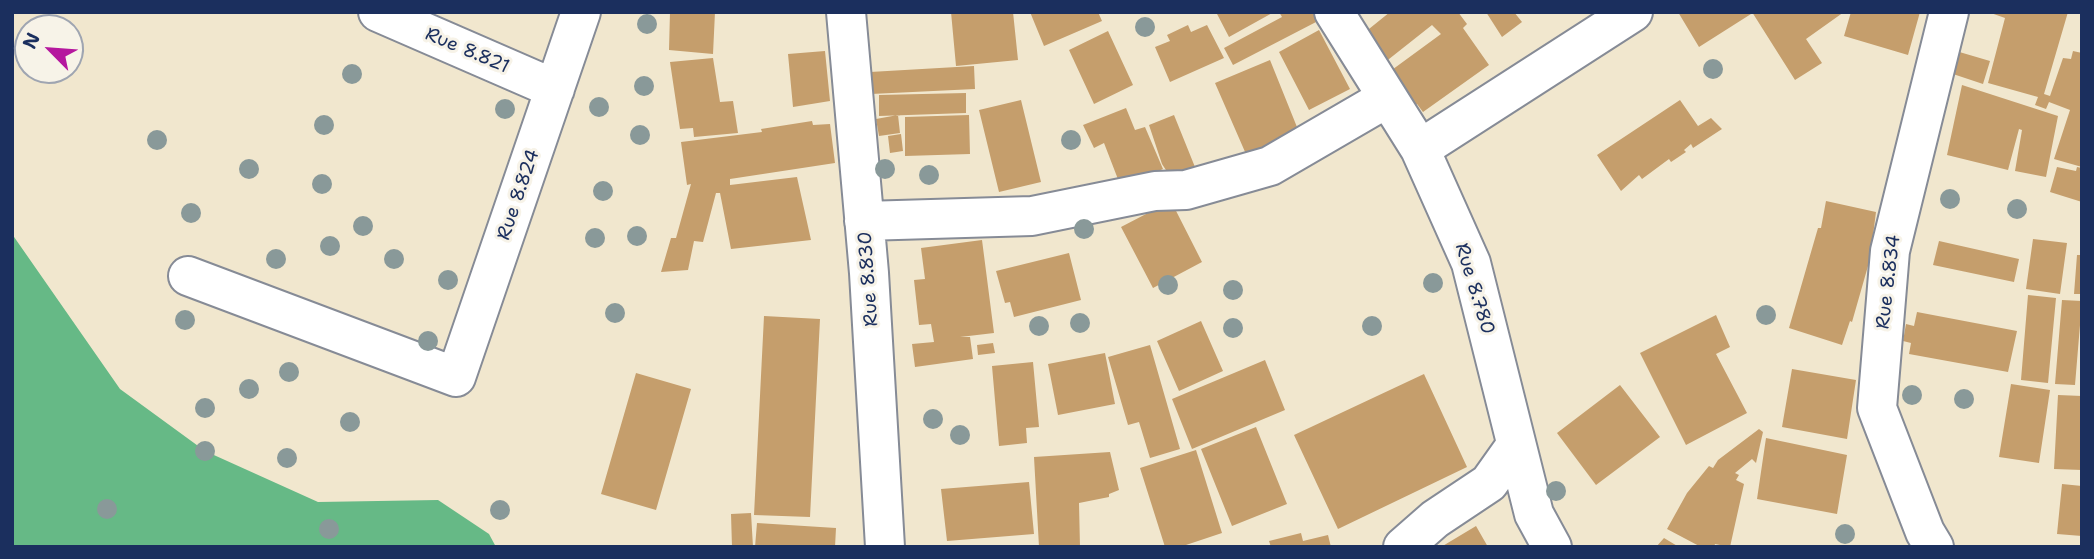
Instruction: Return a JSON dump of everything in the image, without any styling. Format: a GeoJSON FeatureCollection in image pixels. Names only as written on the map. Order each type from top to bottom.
{"type":"FeatureCollection","features":[{"type":"Feature","properties":{"kind":"street","name":"Rue 8.821"},"geometry":{"type":"LineString","coordinates":[[378,12],[555,89]]}},
{"type":"Feature","properties":{"kind":"street","name":"Rue 8.824"},"geometry":{"type":"LineString","coordinates":[[188,276],[456,377],[581,12]]}},
{"type":"Feature","properties":{"kind":"street","name":"Rue 8.830"},"geometry":{"type":"LineString","coordinates":[[846,12],[864,221],[885,547]]}},
{"type":"Feature","properties":{"kind":"street","name":"Rue 8.780"},"geometry":{"type":"LineString","coordinates":[[1334,12],[1420,149],[1471,263],[1534,514],[1552,547]]}},
{"type":"Feature","properties":{"kind":"street"},"geometry":{"type":"LineString","coordinates":[[1420,149],[1633,12]]}},
{"type":"Feature","properties":{"kind":"street","name":"Rue 8.834"},"geometry":{"type":"LineString","coordinates":[[1934,547],[1925,532],[1877,408],[1890,251],[1950,12]]}},
{"type":"Feature","properties":{"kind":"street"},"geometry":{"type":"LineString","coordinates":[[864,221],[1032,216],[1155,191],[1196,187],[1270,166],[1387,99]]}},
{"type":"Feature","properties":{"kind":"street"},"geometry":{"type":"LineString","coordinates":[[1403,547],[1434,519],[1489,483],[1516,445]]}},
{"type":"Feature","properties":{"kind":"green space"},"geometry":{"type":"Polygon","coordinates":[[[12,234],[120,389],[205,451],[318,502],[438,500],[489,534],[496,547],[12,547],[12,234]]]}},
{"type":"Feature","properties":{"kind":"building"},"geometry":{"type":"Polygon","coordinates":[[[670,12],[715,12],[713,54],[669,50],[670,12]]]}},
{"type":"Feature","properties":{"kind":"building"},"geometry":{"type":"Polygon","coordinates":[[[951,12],[1013,12],[1018,60],[956,66],[951,12]]]}},
{"type":"Feature","properties":{"kind":"building"},"geometry":{"type":"Polygon","coordinates":[[[1030,12],[1098,12],[1102,21],[1044,46],[1030,12]]]}},
{"type":"Feature","properties":{"kind":"building"},"geometry":{"type":"Polygon","coordinates":[[[1216,12],[1274,12],[1229,37],[1216,12]]]}},
{"type":"Feature","properties":{"kind":"building"},"geometry":{"type":"Polygon","coordinates":[[[1279,12],[1313,12],[1318,21],[1233,65],[1224,48],[1282,17],[1279,12]]]}},
{"type":"Feature","properties":{"kind":"building"},"geometry":{"type":"Polygon","coordinates":[[[1390,12],[1458,12],[1467,24],[1463,28],[1489,65],[1423,112],[1417,104],[1409,109],[1385,75],[1441,34],[1432,25],[1384,63],[1364,33],[1390,12]]]}},
{"type":"Feature","properties":{"kind":"building"},"geometry":{"type":"Polygon","coordinates":[[[1486,12],[1514,12],[1522,22],[1502,37],[1486,12]]]}},
{"type":"Feature","properties":{"kind":"building"},"geometry":{"type":"Polygon","coordinates":[[[1678,12],[1750,12],[1751,14],[1699,47],[1678,12]]]}},
{"type":"Feature","properties":{"kind":"building"},"geometry":{"type":"Polygon","coordinates":[[[1752,12],[1844,12],[1806,39],[1822,63],[1795,80],[1752,12]]]}},
{"type":"Feature","properties":{"kind":"building"},"geometry":{"type":"Polygon","coordinates":[[[1851,12],[1920,12],[1908,55],[1844,36],[1851,12]]]}},
{"type":"Feature","properties":{"kind":"building"},"geometry":{"type":"Polygon","coordinates":[[[1988,12],[2068,12],[2044,94],[2050,96],[2063,58],[2071,59],[2073,51],[2082,53],[2082,167],[2054,159],[2070,110],[2049,102],[2046,109],[2035,105],[2038,97],[1988,83],[2005,18],[1988,12]]]}},
{"type":"Feature","properties":{"kind":"building"},"geometry":{"type":"Polygon","coordinates":[[[1188,25],[1191,32],[1207,25],[1224,58],[1170,82],[1155,47],[1170,41],[1167,35],[1188,25]]]}},
{"type":"Feature","properties":{"kind":"building"},"geometry":{"type":"Polygon","coordinates":[[[1319,30],[1350,89],[1309,110],[1279,52],[1319,30]]]}},
{"type":"Feature","properties":{"kind":"building"},"geometry":{"type":"Polygon","coordinates":[[[1108,31],[1133,85],[1094,104],[1069,50],[1108,31]]]}},
{"type":"Feature","properties":{"kind":"building"},"geometry":{"type":"Polygon","coordinates":[[[825,51],[830,101],[793,107],[788,54],[825,51]]]}},
{"type":"Feature","properties":{"kind":"building"},"geometry":{"type":"Polygon","coordinates":[[[1956,51],[1990,61],[1983,84],[1950,73],[1956,51]]]}},
{"type":"Feature","properties":{"kind":"building"},"geometry":{"type":"Polygon","coordinates":[[[713,58],[720,102],[733,101],[738,133],[694,137],[693,128],[680,129],[670,62],[713,58]]]}},
{"type":"Feature","properties":{"kind":"building"},"geometry":{"type":"Polygon","coordinates":[[[1270,60],[1301,137],[1249,161],[1215,83],[1270,60]]]}},
{"type":"Feature","properties":{"kind":"building"},"geometry":{"type":"Polygon","coordinates":[[[974,66],[975,89],[871,94],[870,72],[974,66]]]}},
{"type":"Feature","properties":{"kind":"building"},"geometry":{"type":"Polygon","coordinates":[[[1962,85],[2058,116],[2046,177],[2015,171],[2022,130],[2019,129],[2008,170],[1947,155],[1962,85]]]}},
{"type":"Feature","properties":{"kind":"building"},"geometry":{"type":"Polygon","coordinates":[[[966,93],[966,113],[879,116],[879,95],[966,93]]]}},
{"type":"Feature","properties":{"kind":"building"},"geometry":{"type":"Polygon","coordinates":[[[1021,100],[1041,182],[999,192],[979,110],[1021,100]]]}},
{"type":"Feature","properties":{"kind":"building"},"geometry":{"type":"Polygon","coordinates":[[[1680,100],[1698,126],[1711,118],[1722,129],[1693,148],[1691,144],[1684,150],[1686,152],[1671,162],[1669,159],[1642,179],[1639,175],[1621,191],[1597,155],[1680,100]]]}},
{"type":"Feature","properties":{"kind":"building"},"geometry":{"type":"Polygon","coordinates":[[[1126,108],[1135,130],[1145,127],[1163,169],[1121,187],[1104,143],[1094,148],[1083,125],[1126,108]]]}},
{"type":"Feature","properties":{"kind":"building"},"geometry":{"type":"Polygon","coordinates":[[[898,115],[900,133],[879,136],[876,119],[898,115]]]}},
{"type":"Feature","properties":{"kind":"building"},"geometry":{"type":"Polygon","coordinates":[[[969,115],[970,154],[905,156],[905,117],[969,115]]]}},
{"type":"Feature","properties":{"kind":"building"},"geometry":{"type":"Polygon","coordinates":[[[1174,115],[1199,177],[1177,187],[1162,164],[1149,125],[1174,115]]]}},
{"type":"Feature","properties":{"kind":"building"},"geometry":{"type":"Polygon","coordinates":[[[812,121],[813,125],[830,124],[835,163],[730,179],[730,185],[797,177],[811,240],[731,249],[720,193],[716,193],[703,242],[694,241],[688,270],[661,272],[671,238],[676,238],[691,184],[687,185],[681,142],[762,132],[761,129],[812,121]]]}},
{"type":"Feature","properties":{"kind":"building"},"geometry":{"type":"Polygon","coordinates":[[[901,134],[903,151],[890,153],[888,136],[901,134]]]}},
{"type":"Feature","properties":{"kind":"building"},"geometry":{"type":"Polygon","coordinates":[[[2057,167],[2076,171],[2077,167],[2082,168],[2082,202],[2050,192],[2057,167]]]}},
{"type":"Feature","properties":{"kind":"building"},"geometry":{"type":"Polygon","coordinates":[[[1171,201],[1202,262],[1153,288],[1121,227],[1171,201]]]}},
{"type":"Feature","properties":{"kind":"building"},"geometry":{"type":"Polygon","coordinates":[[[1826,201],[1876,212],[1870,259],[1852,322],[1850,321],[1842,345],[1789,328],[1818,228],[1821,228],[1826,201]]]}},
{"type":"Feature","properties":{"kind":"building"},"geometry":{"type":"Polygon","coordinates":[[[2033,239],[2067,243],[2060,294],[2026,289],[2033,239]]]}},
{"type":"Feature","properties":{"kind":"building"},"geometry":{"type":"Polygon","coordinates":[[[982,240],[994,333],[960,337],[970,337],[973,359],[915,367],[912,344],[934,342],[931,324],[919,325],[914,280],[925,279],[921,248],[982,240]]]}},
{"type":"Feature","properties":{"kind":"building"},"geometry":{"type":"Polygon","coordinates":[[[1939,241],[2019,259],[2014,282],[1933,265],[1939,241]]]}},
{"type":"Feature","properties":{"kind":"building"},"geometry":{"type":"Polygon","coordinates":[[[1069,253],[1081,300],[1014,317],[1010,302],[1005,303],[996,271],[1069,253]]]}},
{"type":"Feature","properties":{"kind":"building"},"geometry":{"type":"Polygon","coordinates":[[[2077,255],[2082,255],[2082,294],[2074,294],[2077,255]]]}},
{"type":"Feature","properties":{"kind":"building"},"geometry":{"type":"Polygon","coordinates":[[[2028,295],[2056,298],[2048,383],[2021,380],[2028,295]]]}},
{"type":"Feature","properties":{"kind":"building"},"geometry":{"type":"Polygon","coordinates":[[[2062,300],[2082,301],[2075,385],[2055,384],[2062,300]]]}},
{"type":"Feature","properties":{"kind":"building"},"geometry":{"type":"Polygon","coordinates":[[[1917,312],[2017,331],[2008,372],[1909,354],[1911,343],[1903,341],[1906,324],[1914,326],[1917,312]]]}},
{"type":"Feature","properties":{"kind":"building"},"geometry":{"type":"Polygon","coordinates":[[[1716,315],[1730,347],[1716,354],[1747,413],[1686,445],[1640,353],[1716,315]]]}},
{"type":"Feature","properties":{"kind":"building"},"geometry":{"type":"Polygon","coordinates":[[[764,316],[820,319],[810,517],[754,515],[764,316]]]}},
{"type":"Feature","properties":{"kind":"building"},"geometry":{"type":"Polygon","coordinates":[[[1201,321],[1223,371],[1179,391],[1157,341],[1201,321]]]}},
{"type":"Feature","properties":{"kind":"building"},"geometry":{"type":"Polygon","coordinates":[[[993,343],[995,353],[978,355],[977,345],[993,343]]]}},
{"type":"Feature","properties":{"kind":"building"},"geometry":{"type":"Polygon","coordinates":[[[1150,345],[1180,449],[1150,458],[1139,422],[1128,425],[1108,357],[1150,345]]]}},
{"type":"Feature","properties":{"kind":"building"},"geometry":{"type":"Polygon","coordinates":[[[1105,353],[1115,404],[1058,415],[1048,364],[1105,353]]]}},
{"type":"Feature","properties":{"kind":"building"},"geometry":{"type":"Polygon","coordinates":[[[1265,360],[1285,410],[1192,449],[1172,399],[1265,360]]]}},
{"type":"Feature","properties":{"kind":"building"},"geometry":{"type":"Polygon","coordinates":[[[1033,362],[1039,427],[1026,428],[1027,443],[999,446],[992,366],[1033,362]]]}},
{"type":"Feature","properties":{"kind":"building"},"geometry":{"type":"Polygon","coordinates":[[[1792,369],[1856,380],[1847,439],[1782,427],[1792,369]]]}},
{"type":"Feature","properties":{"kind":"building"},"geometry":{"type":"Polygon","coordinates":[[[636,373],[691,389],[656,510],[601,494],[636,373]]]}},
{"type":"Feature","properties":{"kind":"building"},"geometry":{"type":"Polygon","coordinates":[[[1424,374],[1467,467],[1338,529],[1294,435],[1424,374]]]}},
{"type":"Feature","properties":{"kind":"building"},"geometry":{"type":"Polygon","coordinates":[[[2011,384],[2050,390],[2039,463],[1999,457],[2011,384]]]}},
{"type":"Feature","properties":{"kind":"building"},"geometry":{"type":"Polygon","coordinates":[[[1620,385],[1660,437],[1596,485],[1557,433],[1620,385]]]}},
{"type":"Feature","properties":{"kind":"building"},"geometry":{"type":"Polygon","coordinates":[[[2058,395],[2082,396],[2082,470],[2054,469],[2058,395]]]}},
{"type":"Feature","properties":{"kind":"building"},"geometry":{"type":"Polygon","coordinates":[[[1256,427],[1287,504],[1232,526],[1201,449],[1256,427]]]}},
{"type":"Feature","properties":{"kind":"building"},"geometry":{"type":"Polygon","coordinates":[[[1759,429],[1763,432],[1756,463],[1752,459],[1735,473],[1739,475],[1736,480],[1744,484],[1730,547],[1715,544],[1714,547],[1701,547],[1667,529],[1687,493],[1709,466],[1713,468],[1718,460],[1759,429]]]}},
{"type":"Feature","properties":{"kind":"building"},"geometry":{"type":"Polygon","coordinates":[[[1766,438],[1847,455],[1837,514],[1757,499],[1766,438]]]}},
{"type":"Feature","properties":{"kind":"building"},"geometry":{"type":"Polygon","coordinates":[[[1196,450],[1222,533],[1180,547],[1165,547],[1140,468],[1196,450]]]}},
{"type":"Feature","properties":{"kind":"building"},"geometry":{"type":"Polygon","coordinates":[[[1110,452],[1119,490],[1109,494],[1109,497],[1079,503],[1080,547],[1039,547],[1034,457],[1110,452]]]}},
{"type":"Feature","properties":{"kind":"building"},"geometry":{"type":"Polygon","coordinates":[[[1029,482],[1034,534],[947,541],[941,489],[1029,482]]]}},
{"type":"Feature","properties":{"kind":"building"},"geometry":{"type":"Polygon","coordinates":[[[2062,484],[2082,486],[2082,536],[2057,534],[2062,484]]]}},
{"type":"Feature","properties":{"kind":"building"},"geometry":{"type":"Polygon","coordinates":[[[751,513],[753,547],[732,547],[731,514],[751,513]]]}},
{"type":"Feature","properties":{"kind":"building"},"geometry":{"type":"Polygon","coordinates":[[[757,523],[836,528],[835,547],[755,547],[757,523]]]}},
{"type":"Feature","properties":{"kind":"building"},"geometry":{"type":"Polygon","coordinates":[[[1476,526],[1488,547],[1441,547],[1476,526]]]}},
{"type":"Feature","properties":{"kind":"building"},"geometry":{"type":"Polygon","coordinates":[[[1301,533],[1303,541],[1328,535],[1331,547],[1271,547],[1269,541],[1301,533]]]}},
{"type":"Feature","properties":{"kind":"building"},"geometry":{"type":"Polygon","coordinates":[[[1664,538],[1679,547],[1656,547],[1664,538]]]}}]}
